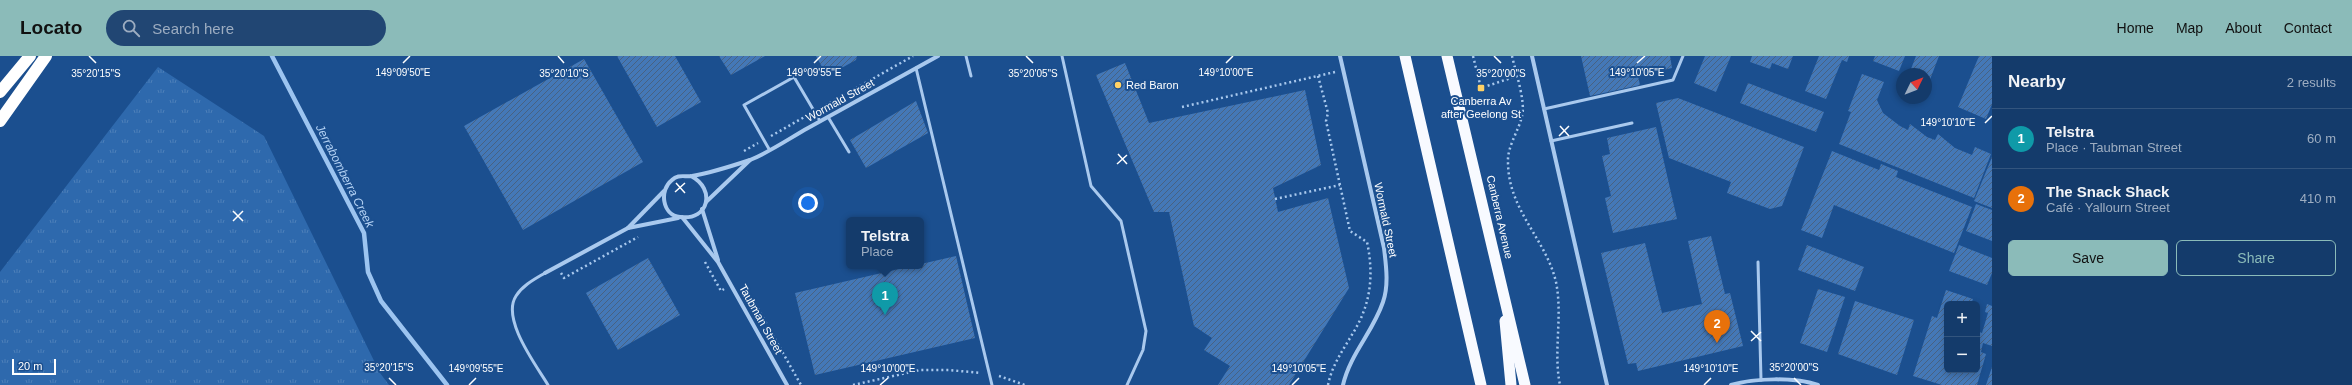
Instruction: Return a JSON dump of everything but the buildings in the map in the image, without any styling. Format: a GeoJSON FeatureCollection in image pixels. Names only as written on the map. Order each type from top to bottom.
{"type":"FeatureCollection","features":[{"type":"Feature","properties":{"kind":"highway"},"geometry":{"type":"LineString","coordinates":[[0,92],[30,56]]}},
{"type":"Feature","properties":{"kind":"highway"},"geometry":{"type":"LineString","coordinates":[[0,120],[46,56]]}},
{"type":"Feature","properties":{"kind":"highway"},"geometry":{"type":"LineString","coordinates":[[1405,56],[1481,385]]}},
{"type":"Feature","properties":{"kind":"highway","name":"Canberra Avenue"},"geometry":{"type":"LineString","coordinates":[[1447,56],[1525,385]]}},
{"type":"Feature","properties":{"kind":"highway"},"geometry":{"type":"LineString","coordinates":[[1502,283],[1511,385]]}},
{"type":"Feature","properties":{"kind":"street","name":"Wormald Street"},"geometry":{"type":"LineString","coordinates":[[628,228],[664,190],[673,178],[680,175],[691,176],[751,159],[938,56]]}},
{"type":"Feature","properties":{"kind":"street","name":"Wormald Street"},"geometry":{"type":"LineString","coordinates":[[1340,56],[1384,248],[1387,276],[1383,302],[1371,328],[1355,354],[1343,384]]}},
{"type":"Feature","properties":{"kind":"street"},"geometry":{"type":"LineString","coordinates":[[1532,56],[1607,385]]}},
{"type":"Feature","properties":{"kind":"street","name":"Wormald Street"},"geometry":{"type":"LineString","coordinates":[[545,273],[628,228],[681,217],[690,218],[702,210],[706,203],[751,159]]}},
{"type":"Feature","properties":{"kind":"street"},"geometry":{"type":"LineString","coordinates":[[691,176],[703,184],[706,191],[706,203]]}},
{"type":"Feature","properties":{"kind":"street"},"geometry":{"type":"LineString","coordinates":[[664,190],[664,202],[667,209],[681,217]]}},
{"type":"Feature","properties":{"kind":"street","name":"Taubman Street"},"geometry":{"type":"LineString","coordinates":[[702,210],[718,262]]}},
{"type":"Feature","properties":{"kind":"street","name":"Taubman Street"},"geometry":{"type":"LineString","coordinates":[[681,217],[718,262],[787,385]]}},
{"type":"Feature","properties":{"kind":"street"},"geometry":{"type":"LineString","coordinates":[[1472,344],[1476,378],[1473,385]]}},
{"type":"Feature","properties":{"kind":"street"},"geometry":{"type":"LineString","coordinates":[[1731,385],[1761,380],[1807,381],[1818,385]]}},
{"type":"Feature","properties":{"kind":"lane"},"geometry":{"type":"LineString","coordinates":[[966,56],[971,76]]}},
{"type":"Feature","properties":{"kind":"lane"},"geometry":{"type":"LineString","coordinates":[[1062,56],[1091,186],[1121,221],[1146,331],[1143,350],[1127,385]]}},
{"type":"Feature","properties":{"kind":"lane"},"geometry":{"type":"LineString","coordinates":[[1544,109],[1673,80],[1683,56]]}},
{"type":"Feature","properties":{"kind":"lane"},"geometry":{"type":"LineString","coordinates":[[916,68],[992,385]]}},
{"type":"Feature","properties":{"kind":"lane"},"geometry":{"type":"LineString","coordinates":[[769,149],[744,105],[794,77],[820,121]]}},
{"type":"Feature","properties":{"kind":"lane"},"geometry":{"type":"LineString","coordinates":[[828,117],[849,152]]}},
{"type":"Feature","properties":{"kind":"lane"},"geometry":{"type":"LineString","coordinates":[[1551,141],[1632,123]]}},
{"type":"Feature","properties":{"kind":"lane"},"geometry":{"type":"LineString","coordinates":[[1758,262],[1761,380]]}},
{"type":"Feature","properties":{"kind":"lane"},"geometry":{"type":"LineString","coordinates":[[545,273],[530,281],[516,296],[512,305],[518,334],[548,385]]}},
{"type":"Feature","properties":{"kind":"path"},"geometry":{"type":"LineString","coordinates":[[1473,56],[1481,88],[1517,76]]}},
{"type":"Feature","properties":{"kind":"path"},"geometry":{"type":"LineString","coordinates":[[1512,56],[1523,114],[1508,161],[1510,179],[1521,213],[1542,247],[1556,281],[1559,316],[1556,358],[1560,385]]}},
{"type":"Feature","properties":{"kind":"path"},"geometry":{"type":"LineString","coordinates":[[1182,107],[1343,70]]}},
{"type":"Feature","properties":{"kind":"path"},"geometry":{"type":"LineString","coordinates":[[1318,76],[1328,113],[1326,121],[1350,231],[1367,242],[1372,264],[1372,281],[1368,302],[1360,321],[1337,358],[1328,385]]}},
{"type":"Feature","properties":{"kind":"path"},"geometry":{"type":"LineString","coordinates":[[1275,199],[1340,185]]}},
{"type":"Feature","properties":{"kind":"path"},"geometry":{"type":"LineString","coordinates":[[754,300],[801,385]]}},
{"type":"Feature","properties":{"kind":"path"},"geometry":{"type":"LineString","coordinates":[[853,385],[920,370],[949,370],[990,374],[1025,385]]}},
{"type":"Feature","properties":{"kind":"green space"},"geometry":{"type":"Polygon","coordinates":[[[158,67],[264,136],[380,373],[389,385],[0,385],[0,272],[158,67]]]}},
{"type":"Feature","properties":{"kind":"waterway","name":"Jerrabomberra Creek"},"geometry":{"type":"LineString","coordinates":[[272,56],[364,233],[368,272],[381,301],[447,385]]}},
{"type":"Feature","properties":{"kind":"place","name":"Red Baron"},"geometry":{"type":"Point","coordinates":[1118,85]}},
{"type":"Feature","properties":{"kind":"place","name":"Canberra Av after Geelong St"},"geometry":{"type":"Point","coordinates":[1481,88]}},
{"type":"Feature","properties":{"kind":"place","name":"Telstra"},"geometry":{"type":"Point","coordinates":[885,315]}},
{"type":"Feature","properties":{"kind":"place","name":"The Snack Shack"},"geometry":{"type":"Point","coordinates":[1717,343]}}]}
